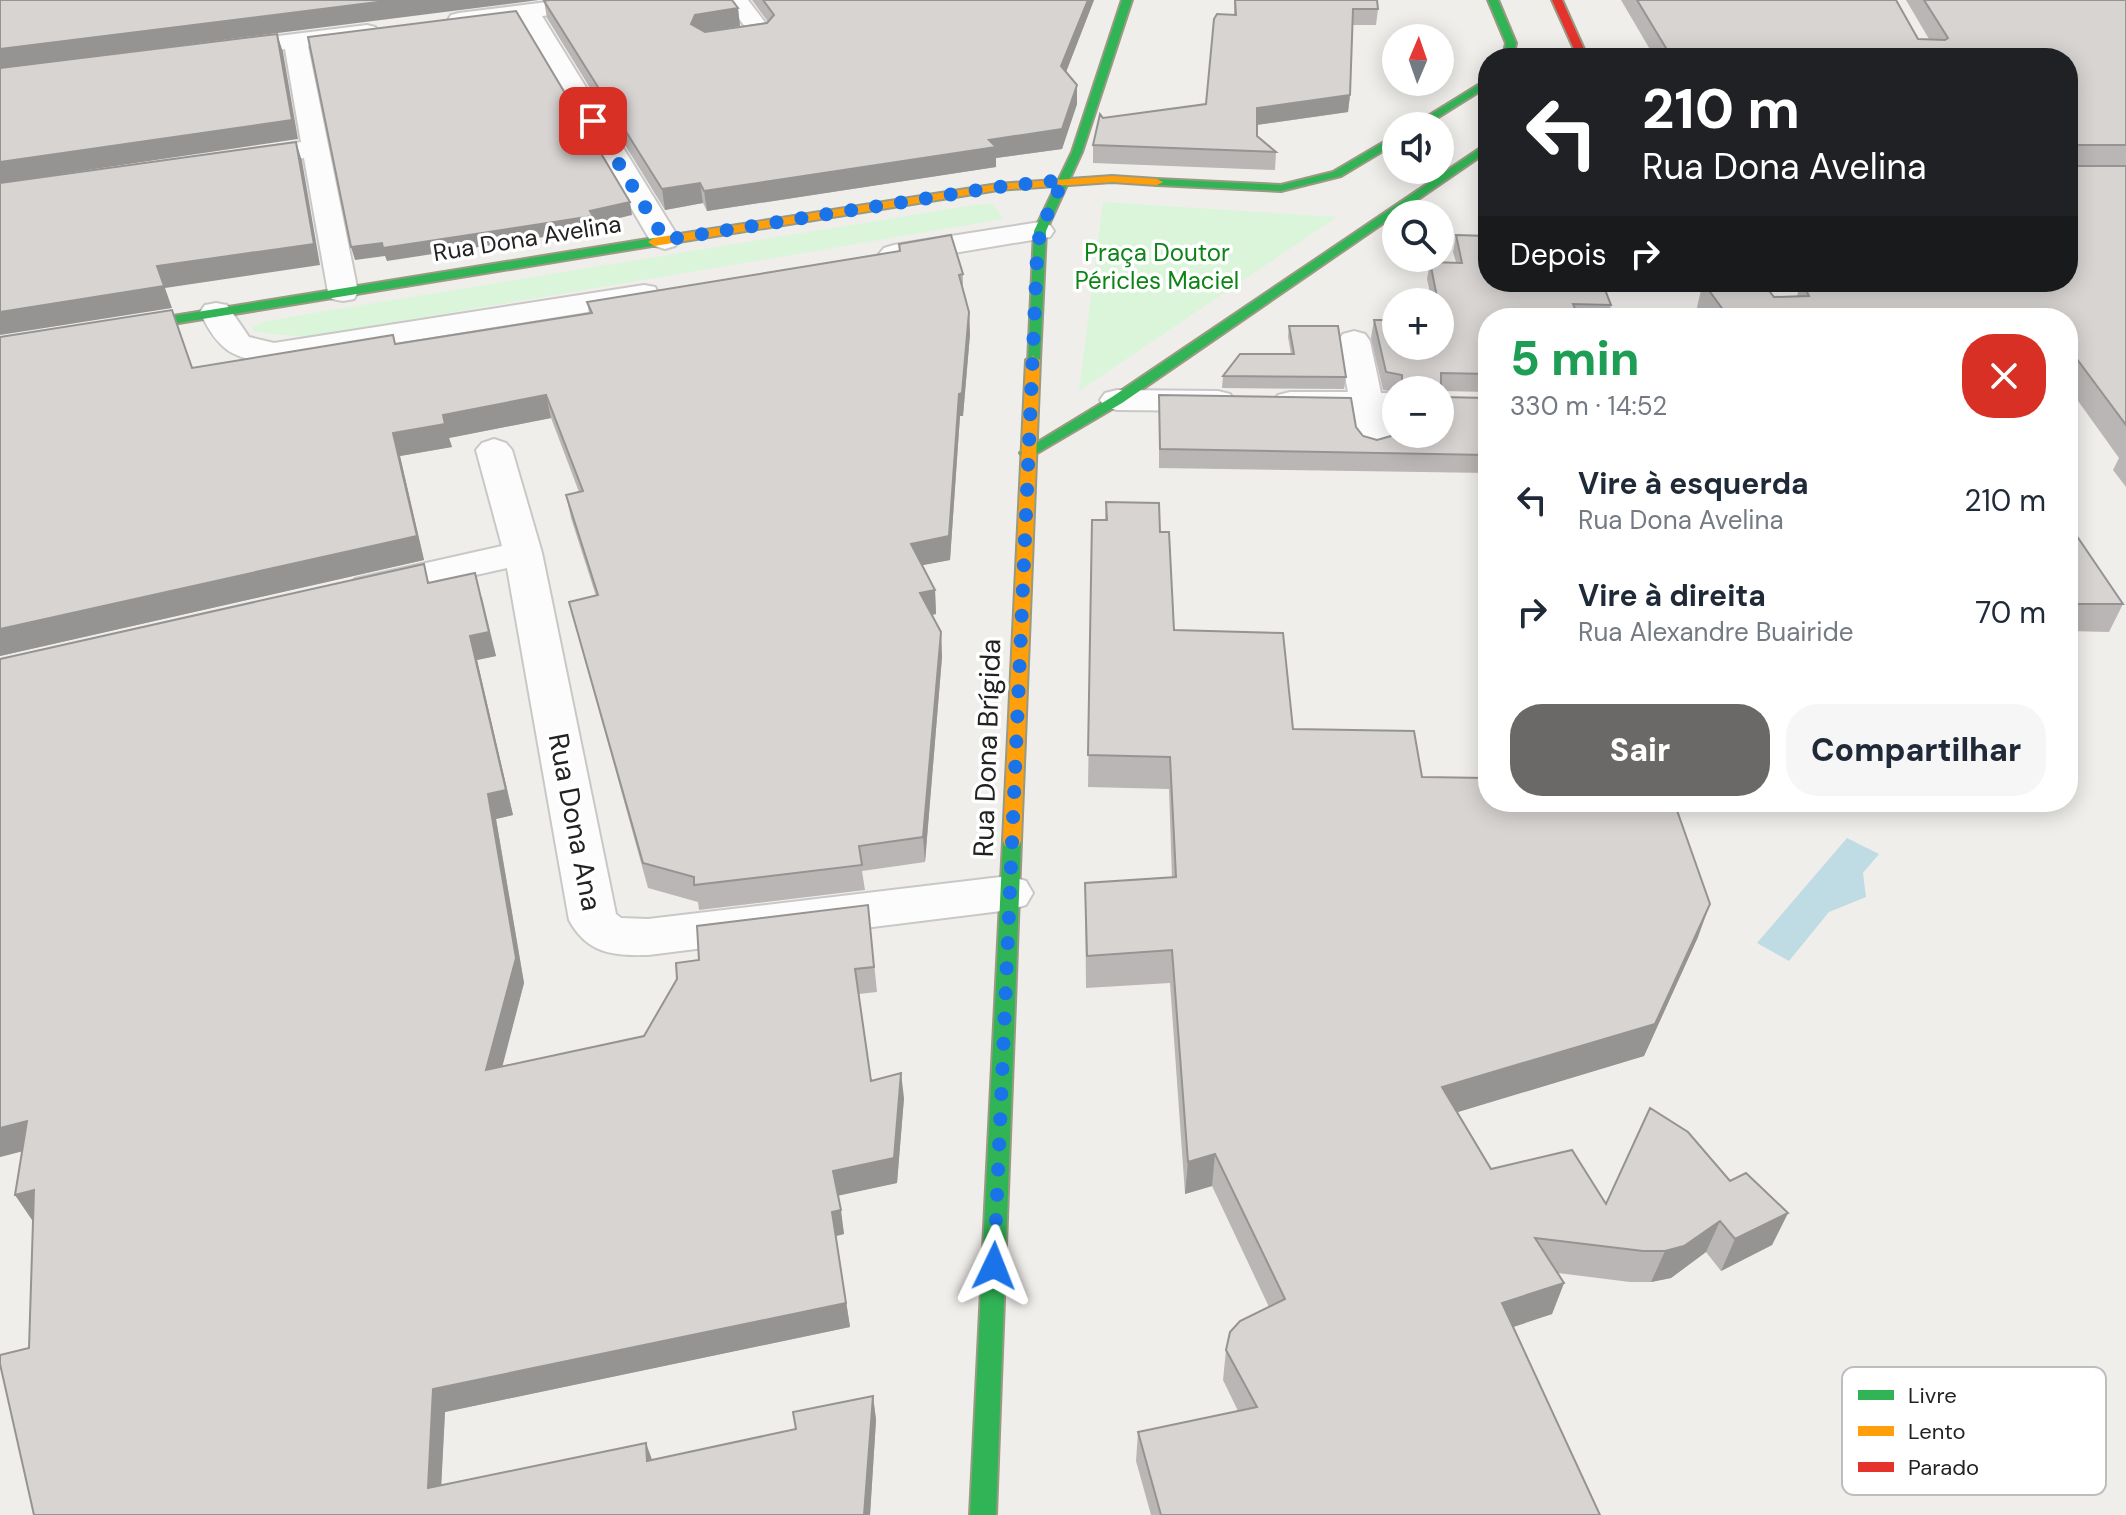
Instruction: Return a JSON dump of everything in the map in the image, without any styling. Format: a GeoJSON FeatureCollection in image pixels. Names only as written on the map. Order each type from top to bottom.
{"type":"FeatureCollection","features":[{"type":"Feature","properties":{"kind":"street"},"geometry":{"type":"LineString","coordinates":[[437,23],[616,0]]}},
{"type":"Feature","properties":{"kind":"street"},"geometry":{"type":"LineString","coordinates":[[708,40],[761,33],[736,0]]}},
{"type":"Feature","properties":{"kind":"street","name":"Rua Dona Brígida"},"geometry":{"type":"LineString","coordinates":[[983,1515],[1027,453],[1040,231],[1077,152],[1127,0]]}},
{"type":"Feature","properties":{"kind":"street"},"geometry":{"type":"LineString","coordinates":[[1493,0],[1511,43],[1510,48]]}},
{"type":"Feature","properties":{"kind":"street"},"geometry":{"type":"LineString","coordinates":[[1557,0],[1579,48]]}},
{"type":"Feature","properties":{"kind":"street"},"geometry":{"type":"LineString","coordinates":[[527,11],[665,240]]}},
{"type":"Feature","properties":{"kind":"street"},"geometry":{"type":"LineString","coordinates":[[202,52],[394,28]]}},
{"type":"Feature","properties":{"kind":"street"},"geometry":{"type":"LineString","coordinates":[[295,41],[343,292]]}},
{"type":"Feature","properties":{"kind":"street"},"geometry":{"type":"LineString","coordinates":[[1440,112],[1478,88]]}},
{"type":"Feature","properties":{"kind":"street","name":"Rua Dona Avelina"},"geometry":{"type":"LineString","coordinates":[[0,348],[998,187],[1063,180],[1112,179],[1227,188],[1281,188],[1337,174],[1382,147]]}},
{"type":"Feature","properties":{"kind":"street"},"geometry":{"type":"LineString","coordinates":[[221,162],[317,148]]}},
{"type":"Feature","properties":{"kind":"street"},"geometry":{"type":"LineString","coordinates":[[1027,453],[1117,400],[1478,153]]}},
{"type":"Feature","properties":{"kind":"street"},"geometry":{"type":"LineString","coordinates":[[868,257],[1040,231]]}},
{"type":"Feature","properties":{"kind":"street"},"geometry":{"type":"LineString","coordinates":[[216,312],[227,336],[238,346],[251,352],[274,353],[674,289]]}},
{"type":"Feature","properties":{"kind":"street"},"geometry":{"type":"LineString","coordinates":[[1354,341],[1381,402],[1375,445]]}},
{"type":"Feature","properties":{"kind":"street"},"geometry":{"type":"LineString","coordinates":[[1117,400],[1381,402]]}},
{"type":"Feature","properties":{"kind":"street","name":"Rua Dona Ana"},"geometry":{"type":"LineString","coordinates":[[494,450],[523,553],[593,920],[598,929],[609,936],[648,937],[1009,893]]}},
{"type":"Feature","properties":{"kind":"street"},"geometry":{"type":"LineString","coordinates":[[338,594],[523,553]]}},
{"type":"Feature","properties":{"kind":"green space","name":"Praça Doutor Péricles Maciel"},"geometry":{"type":"Polygon","coordinates":[[[1103,202],[1337,217],[1079,391],[1103,202]]]}},
{"type":"Feature","properties":{"kind":"green space"},"geometry":{"type":"Polygon","coordinates":[[[993,204],[1004,219],[305,337],[255,332],[252,328],[262,322],[313,313],[993,204]]]}},
{"type":"Feature","properties":{"kind":"water"},"geometry":{"type":"Polygon","coordinates":[[[1847,838],[1879,854],[1863,873],[1866,897],[1829,912],[1789,961],[1757,943],[1847,838]]]}},
{"type":"Feature","properties":{"kind":"building"},"geometry":{"type":"Polygon","coordinates":[[[0,0],[394,0],[0,49],[0,0]]]}},
{"type":"Feature","properties":{"kind":"building"},"geometry":{"type":"Polygon","coordinates":[[[732,0],[738,8],[695,15],[691,24],[705,32],[767,23],[774,15],[763,0],[1088,0],[1061,66],[1077,85],[1062,129],[989,140],[996,147],[704,191],[700,183],[662,189],[544,1],[732,0]]]}},
{"type":"Feature","properties":{"kind":"building"},"geometry":{"type":"Polygon","coordinates":[[[1235,0],[1377,0],[1378,9],[1353,9],[1350,95],[1257,108],[1257,136],[1276,152],[1093,145],[1100,114],[1103,118],[1206,104],[1214,19],[1217,14],[1236,15],[1235,0]]]}},
{"type":"Feature","properties":{"kind":"building"},"geometry":{"type":"Polygon","coordinates":[[[1637,0],[1896,0],[1918,39],[1945,40],[1948,38],[1924,0],[2126,0],[2126,145],[2078,145],[2078,48],[1666,48],[1637,0]]]}},
{"type":"Feature","properties":{"kind":"building"},"geometry":{"type":"Polygon","coordinates":[[[516,11],[630,202],[590,211],[593,216],[383,248],[382,243],[351,247],[308,37],[516,11]]]}},
{"type":"Feature","properties":{"kind":"building"},"geometry":{"type":"Polygon","coordinates":[[[277,34],[292,120],[0,162],[0,68],[277,34]]]}},
{"type":"Feature","properties":{"kind":"building"},"geometry":{"type":"Polygon","coordinates":[[[296,142],[314,244],[157,266],[164,286],[0,312],[0,183],[296,142]]]}},
{"type":"Feature","properties":{"kind":"building"},"geometry":{"type":"Polygon","coordinates":[[[2078,166],[2126,166],[2126,425],[2078,360],[2078,308],[1722,308],[1710,292],[1770,292],[1774,297],[1809,296],[1807,292],[2078,292],[2078,166]]]}},
{"type":"Feature","properties":{"kind":"building"},"geometry":{"type":"Polygon","coordinates":[[[951,235],[963,274],[959,275],[969,312],[962,393],[959,394],[949,536],[911,544],[935,590],[920,593],[941,632],[923,837],[859,846],[862,865],[694,885],[694,877],[643,863],[569,602],[598,595],[566,495],[583,491],[546,395],[443,415],[445,424],[393,433],[417,536],[0,629],[0,337],[172,310],[192,368],[393,335],[395,344],[592,313],[587,302],[900,251],[899,244],[951,235]]]}},
{"type":"Feature","properties":{"kind":"building"},"geometry":{"type":"Polygon","coordinates":[[[1456,235],[1478,236],[1478,292],[1606,292],[1611,305],[1478,308],[1478,374],[1402,376],[1386,372],[1383,360],[1454,360],[1454,288],[1435,288],[1432,272],[1454,272],[1454,263],[1462,263],[1456,235]]]}},
{"type":"Feature","properties":{"kind":"building"},"geometry":{"type":"Polygon","coordinates":[[[1374,320],[1382,320],[1382,355],[1374,320]]]}},
{"type":"Feature","properties":{"kind":"building"},"geometry":{"type":"Polygon","coordinates":[[[1289,326],[1338,326],[1346,377],[1223,376],[1240,354],[1294,354],[1289,326]]]}},
{"type":"Feature","properties":{"kind":"building"},"geometry":{"type":"Polygon","coordinates":[[[1159,395],[1351,398],[1356,427],[1363,436],[1382,439],[1382,448],[1454,448],[1454,397],[1478,398],[1478,455],[1160,449],[1159,395]]]}},
{"type":"Feature","properties":{"kind":"building"},"geometry":{"type":"Polygon","coordinates":[[[1106,502],[1159,503],[1160,532],[1169,532],[1174,630],[1283,633],[1293,729],[1414,731],[1422,777],[1478,778],[1478,812],[1678,812],[1710,904],[1655,1024],[1442,1087],[1491,1169],[1572,1150],[1606,1204],[1650,1108],[1688,1132],[1730,1181],[1746,1173],[1788,1213],[1735,1239],[1720,1221],[1684,1246],[1665,1251],[1535,1238],[1564,1283],[1502,1303],[1600,1515],[1161,1515],[1138,1432],[1257,1407],[1226,1350],[1230,1332],[1240,1321],[1285,1299],[1215,1154],[1188,1162],[1172,950],[1087,956],[1085,883],[1176,877],[1170,757],[1088,755],[1092,520],[1107,520],[1106,502]]]}},
{"type":"Feature","properties":{"kind":"building"},"geometry":{"type":"Polygon","coordinates":[[[2078,538],[2123,604],[2078,604],[2078,538]]]}},
{"type":"Feature","properties":{"kind":"building"},"geometry":{"type":"Polygon","coordinates":[[[424,564],[428,583],[475,573],[489,632],[470,636],[506,790],[488,794],[516,958],[486,1070],[644,1036],[677,979],[676,963],[699,960],[697,926],[868,905],[874,967],[855,969],[871,1081],[901,1073],[894,1158],[833,1171],[841,1210],[832,1212],[846,1303],[433,1389],[428,1488],[646,1443],[647,1461],[796,1429],[793,1412],[873,1396],[864,1515],[34,1515],[0,1364],[0,1355],[29,1348],[34,1190],[15,1195],[27,1121],[0,1128],[0,659],[424,564]]]}},
{"type":"Feature","properties":{"kind":"traffic: fast"},"geometry":{"type":"LineString","coordinates":[[1033,360],[1040,231],[1077,152],[1127,0]]}},
{"type":"Feature","properties":{"kind":"traffic: fast"},"geometry":{"type":"LineString","coordinates":[[1493,0],[1511,43],[1510,48]]}},
{"type":"Feature","properties":{"kind":"traffic: fast"},"geometry":{"type":"LineString","coordinates":[[1440,112],[1478,88]]}},
{"type":"Feature","properties":{"kind":"traffic: fast"},"geometry":{"type":"LineString","coordinates":[[1157,182],[1281,188],[1337,174],[1382,147]]}},
{"type":"Feature","properties":{"kind":"traffic: fast"},"geometry":{"type":"LineString","coordinates":[[1027,453],[1117,400],[1478,153]]}},
{"type":"Feature","properties":{"kind":"traffic: fast"},"geometry":{"type":"LineString","coordinates":[[0,348],[654,242]]}},
{"type":"Feature","properties":{"kind":"traffic: fast"},"geometry":{"type":"LineString","coordinates":[[983,1515],[1012,841]]}},
{"type":"Feature","properties":{"kind":"traffic: slow"},"geometry":{"type":"LineString","coordinates":[[654,242],[998,187],[1112,179],[1157,182]]}},
{"type":"Feature","properties":{"kind":"traffic: slow"},"geometry":{"type":"LineString","coordinates":[[1012,841],[1033,360]]}},
{"type":"Feature","properties":{"kind":"traffic: jam"},"geometry":{"type":"LineString","coordinates":[[1557,0],[1579,48]]}},
{"type":"Feature","properties":{"kind":"route"},"geometry":{"type":"LineString","coordinates":[[593,121],[665,240],[998,187],[1063,180],[1040,231],[1037,256],[994,1266]]}}]}
